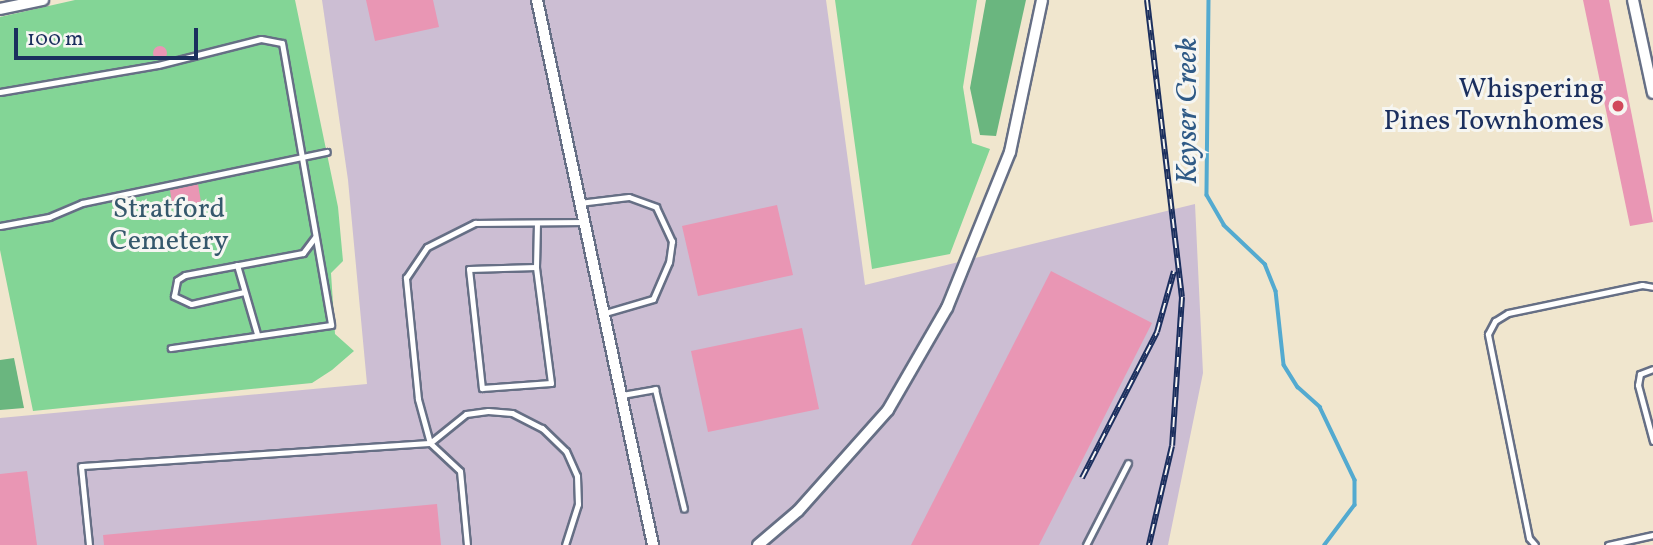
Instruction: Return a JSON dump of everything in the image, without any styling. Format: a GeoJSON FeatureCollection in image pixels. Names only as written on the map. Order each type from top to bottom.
{"type":"FeatureCollection","features":[{"type":"Feature","properties":{"kind":"street"},"geometry":{"type":"LineString","coordinates":[[0,9],[43,0]]}},
{"type":"Feature","properties":{"kind":"street"},"geometry":{"type":"LineString","coordinates":[[537,0],[619,396],[653,545]]}},
{"type":"Feature","properties":{"kind":"street"},"geometry":{"type":"LineString","coordinates":[[758,545],[798,511],[888,410],[947,308],[1010,152],[1042,0]]}},
{"type":"Feature","properties":{"kind":"street"},"geometry":{"type":"LineString","coordinates":[[1633,0],[1653,93]]}},
{"type":"Feature","properties":{"kind":"lane"},"geometry":{"type":"LineString","coordinates":[[0,92],[158,65],[270,37],[282,43],[287,56],[331,325],[171,348]]}},
{"type":"Feature","properties":{"kind":"lane"},"geometry":{"type":"LineString","coordinates":[[0,226],[49,217],[82,202],[327,152]]}},
{"type":"Feature","properties":{"kind":"lane"},"geometry":{"type":"LineString","coordinates":[[579,204],[629,197],[656,207],[672,241],[669,262],[653,299],[602,314]]}},
{"type":"Feature","properties":{"kind":"lane"},"geometry":{"type":"LineString","coordinates":[[467,545],[460,471],[430,443],[418,399],[406,278],[427,247],[475,223],[583,222]]}},
{"type":"Feature","properties":{"kind":"lane"},"geometry":{"type":"LineString","coordinates":[[536,267],[469,269],[482,388],[551,383],[536,267],[537,223]]}},
{"type":"Feature","properties":{"kind":"lane"},"geometry":{"type":"LineString","coordinates":[[244,292],[191,303],[174,296],[177,281],[185,275],[303,253],[313,244],[316,234]]}},
{"type":"Feature","properties":{"kind":"lane"},"geometry":{"type":"LineString","coordinates":[[237,265],[257,334]]}},
{"type":"Feature","properties":{"kind":"lane"},"geometry":{"type":"LineString","coordinates":[[1535,545],[1529,538],[1488,334],[1495,321],[1508,313],[1643,285],[1653,287]]}},
{"type":"Feature","properties":{"kind":"lane"},"geometry":{"type":"LineString","coordinates":[[1653,369],[1640,374],[1638,385],[1653,441]]}},
{"type":"Feature","properties":{"kind":"lane"},"geometry":{"type":"LineString","coordinates":[[619,396],[656,389],[684,509]]}},
{"type":"Feature","properties":{"kind":"lane"},"geometry":{"type":"LineString","coordinates":[[89,545],[81,467],[430,443],[466,414],[512,413],[541,428],[566,451],[578,476],[578,504],[565,545]]}},
{"type":"Feature","properties":{"kind":"lane"},"geometry":{"type":"LineString","coordinates":[[1086,545],[1128,463]]}},
{"type":"Feature","properties":{"kind":"lane"},"geometry":{"type":"LineString","coordinates":[[1608,545],[1653,535]]}},
{"type":"Feature","properties":{"kind":"shaded area"},"geometry":{"type":"Polygon","coordinates":[[[322,0],[826,0],[865,285],[1195,204],[1203,373],[1168,545],[0,545],[0,418],[367,384],[348,180],[322,0]]]}},
{"type":"Feature","properties":{"kind":"green space","name":"Stratford Cemetery"},"geometry":{"type":"Polygon","coordinates":[[[75,0],[295,0],[338,207],[343,261],[331,273],[335,334],[354,351],[332,370],[312,383],[33,411],[0,250],[0,17],[75,0]]]}},
{"type":"Feature","properties":{"kind":"green space"},"geometry":{"type":"Polygon","coordinates":[[[835,0],[977,0],[963,87],[972,143],[990,149],[950,254],[872,269],[835,0]]]}},
{"type":"Feature","properties":{"kind":"green space"},"geometry":{"type":"Polygon","coordinates":[[[986,0],[1026,0],[996,136],[980,135],[970,88],[986,0]]]}},
{"type":"Feature","properties":{"kind":"green space"},"geometry":{"type":"Polygon","coordinates":[[[14,358],[24,408],[0,410],[0,360],[14,358]]]}},
{"type":"Feature","properties":{"kind":"building"},"geometry":{"type":"Polygon","coordinates":[[[366,0],[433,0],[439,27],[375,41],[366,0]]]}},
{"type":"Feature","properties":{"kind":"building","name":"Whispering Pines Townhomes"},"geometry":{"type":"Polygon","coordinates":[[[1583,0],[1609,0],[1653,222],[1630,226],[1583,0]]]}},
{"type":"Feature","properties":{"kind":"building"},"geometry":{"type":"Polygon","coordinates":[[[160,46],[165,48],[165,58],[160,60],[155,58],[153,53],[155,48],[160,46]]]}},
{"type":"Feature","properties":{"kind":"building"},"geometry":{"type":"Polygon","coordinates":[[[198,184],[201,202],[179,207],[172,204],[170,190],[198,184]]]}},
{"type":"Feature","properties":{"kind":"building"},"geometry":{"type":"Polygon","coordinates":[[[777,205],[793,275],[698,296],[682,226],[777,205]]]}},
{"type":"Feature","properties":{"kind":"building"},"geometry":{"type":"Polygon","coordinates":[[[1051,271],[1152,323],[1039,545],[911,545],[1051,271]]]}},
{"type":"Feature","properties":{"kind":"building"},"geometry":{"type":"Polygon","coordinates":[[[802,328],[819,409],[708,432],[691,351],[802,328]]]}},
{"type":"Feature","properties":{"kind":"building"},"geometry":{"type":"Polygon","coordinates":[[[27,471],[37,545],[0,545],[0,474],[27,471]]]}},
{"type":"Feature","properties":{"kind":"building"},"geometry":{"type":"Polygon","coordinates":[[[437,504],[441,545],[104,545],[103,535],[437,504]]]}},
{"type":"Feature","properties":{"kind":"waterway","name":"Keyser Creek"},"geometry":{"type":"LineString","coordinates":[[1209,0],[1207,195],[1224,225],[1265,264],[1276,291],[1284,365],[1298,387],[1320,407],[1355,480],[1355,505],[1325,545]]}},
{"type":"Feature","properties":{"kind":"railway"},"geometry":{"type":"LineString","coordinates":[[1147,0],[1182,297],[1172,446],[1149,545]]}},
{"type":"Feature","properties":{"kind":"railway"},"geometry":{"type":"LineString","coordinates":[[1082,478],[1157,332],[1174,271]]}},
{"type":"Feature","properties":{"kind":"place","name":"Whispering Pines Townhomes"},"geometry":{"type":"Point","coordinates":[1618,106]}}]}
